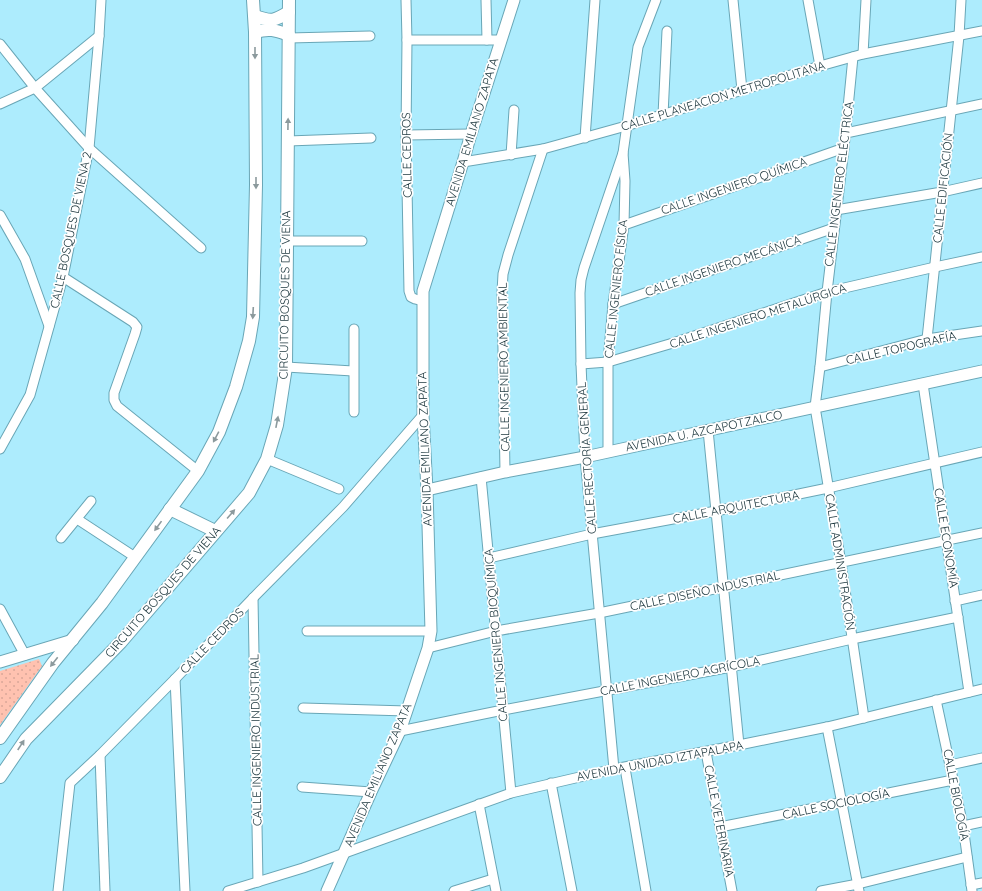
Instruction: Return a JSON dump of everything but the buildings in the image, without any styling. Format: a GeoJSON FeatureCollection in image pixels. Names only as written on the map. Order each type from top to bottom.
{"type":"FeatureCollection","features":[{"type":"Feature","properties":{"kind":"main road"},"geometry":{"type":"LineString","coordinates":[[0,738],[53,663],[102,603],[198,471],[219,432],[236,387],[249,341],[253,317],[256,185],[255,32],[253,0]]}},
{"type":"Feature","properties":{"kind":"main road"},"geometry":{"type":"LineString","coordinates":[[254,16],[266,20],[277,19],[289,6]]}},
{"type":"Feature","properties":{"kind":"main road","name":"CIRCUITO BOSQUES DE VIENA"},"geometry":{"type":"LineString","coordinates":[[0,777],[26,739],[122,642],[215,531],[249,493],[267,459],[277,425],[286,367],[289,6]]}},
{"type":"Feature","properties":{"kind":"main road"},"geometry":{"type":"LineString","coordinates":[[255,32],[271,29],[289,36]]}},
{"type":"Feature","properties":{"kind":"main road"},"geometry":{"type":"LineString","coordinates":[[170,509],[215,531]]}},
{"type":"Feature","properties":{"kind":"street","name":"CALLE BOSQUES DE VIENA 2"},"geometry":{"type":"LineString","coordinates":[[0,449],[30,396],[63,277],[89,148],[101,0]]}},
{"type":"Feature","properties":{"kind":"street","name":"CALLE CEDROS"},"geometry":{"type":"LineString","coordinates":[[406,0],[406,135],[409,291],[411,297],[423,301]]}},
{"type":"Feature","properties":{"kind":"street"},"geometry":{"type":"LineString","coordinates":[[486,0],[487,40]]}},
{"type":"Feature","properties":{"kind":"street","name":"AVENIDA EMILIANO ZAPATA"},"geometry":{"type":"LineString","coordinates":[[327,891],[400,731],[428,648],[430,631],[427,490],[423,415],[423,291],[500,40],[514,0]]}},
{"type":"Feature","properties":{"kind":"street"},"geometry":{"type":"LineString","coordinates":[[585,138],[595,0]]}},
{"type":"Feature","properties":{"kind":"street","name":"CALLE INGENIERO FÍSICA"},"geometry":{"type":"LineString","coordinates":[[608,451],[608,362],[613,304],[624,225],[625,180],[623,153],[638,47],[656,0]]}},
{"type":"Feature","properties":{"kind":"street"},"geometry":{"type":"LineString","coordinates":[[733,0],[742,90]]}},
{"type":"Feature","properties":{"kind":"street"},"geometry":{"type":"LineString","coordinates":[[808,0],[820,66]]}},
{"type":"Feature","properties":{"kind":"street"},"geometry":{"type":"LineString","coordinates":[[863,54],[866,0]]}},
{"type":"Feature","properties":{"kind":"street","name":"CALLE EDIFICACIÓN"},"geometry":{"type":"LineString","coordinates":[[927,339],[959,36],[961,0]]}},
{"type":"Feature","properties":{"kind":"street"},"geometry":{"type":"LineString","coordinates":[[663,115],[667,31]]}},
{"type":"Feature","properties":{"kind":"street","name":"CALLE PLANEACION METROPOLITANA"},"geometry":{"type":"LineString","coordinates":[[463,162],[543,149],[626,126],[863,54],[982,31]]}},
{"type":"Feature","properties":{"kind":"street"},"geometry":{"type":"LineString","coordinates":[[0,104],[35,88],[99,36]]}},
{"type":"Feature","properties":{"kind":"street"},"geometry":{"type":"LineString","coordinates":[[289,36],[370,36]]}},
{"type":"Feature","properties":{"kind":"street"},"geometry":{"type":"LineString","coordinates":[[407,40],[500,40]]}},
{"type":"Feature","properties":{"kind":"street"},"geometry":{"type":"LineString","coordinates":[[0,44],[35,88],[89,148],[201,248]]}},
{"type":"Feature","properties":{"kind":"street","name":"CALLE INGENIERO ELÉCTRICA"},"geometry":{"type":"LineString","coordinates":[[815,407],[854,57]]}},
{"type":"Feature","properties":{"kind":"street"},"geometry":{"type":"LineString","coordinates":[[846,133],[982,104]]}},
{"type":"Feature","properties":{"kind":"street"},"geometry":{"type":"LineString","coordinates":[[511,155],[514,110]]}},
{"type":"Feature","properties":{"kind":"street"},"geometry":{"type":"LineString","coordinates":[[406,135],[471,134]]}},
{"type":"Feature","properties":{"kind":"street"},"geometry":{"type":"LineString","coordinates":[[288,141],[371,138]]}},
{"type":"Feature","properties":{"kind":"street","name":"CALLE INGENIERO QUÍMICA"},"geometry":{"type":"LineString","coordinates":[[624,225],[844,148]]}},
{"type":"Feature","properties":{"kind":"street","name":"CALLE INGENIERO AMBIENTAL"},"geometry":{"type":"LineString","coordinates":[[506,472],[502,274],[543,149]]}},
{"type":"Feature","properties":{"kind":"street","name":"CALLE RECTORÍA GENERAL"},"geometry":{"type":"LineString","coordinates":[[614,770],[585,457],[580,293],[584,268],[623,153]]}},
{"type":"Feature","properties":{"kind":"street"},"geometry":{"type":"LineString","coordinates":[[836,210],[942,192],[982,183]]}},
{"type":"Feature","properties":{"kind":"street"},"geometry":{"type":"LineString","coordinates":[[0,215],[25,259],[49,326]]}},
{"type":"Feature","properties":{"kind":"street","name":"CALLE INGENIERO MECÁNICA"},"geometry":{"type":"LineString","coordinates":[[613,304],[834,228]]}},
{"type":"Feature","properties":{"kind":"street"},"geometry":{"type":"LineString","coordinates":[[287,241],[362,241]]}},
{"type":"Feature","properties":{"kind":"street","name":"CALLE INGENIERO METALÚRGICA"},"geometry":{"type":"LineString","coordinates":[[581,364],[608,362],[673,343],[827,292],[935,266],[982,258]]}},
{"type":"Feature","properties":{"kind":"street"},"geometry":{"type":"LineString","coordinates":[[63,277],[133,322],[136,327],[135,334],[114,393],[114,400],[118,406],[198,471]]}},
{"type":"Feature","properties":{"kind":"street"},"geometry":{"type":"LineString","coordinates":[[354,329],[354,412]]}},
{"type":"Feature","properties":{"kind":"street","name":"CALLE TOPOGRAFÍA"},"geometry":{"type":"LineString","coordinates":[[820,367],[927,339],[982,331]]}},
{"type":"Feature","properties":{"kind":"street"},"geometry":{"type":"LineString","coordinates":[[286,367],[353,371]]}},
{"type":"Feature","properties":{"kind":"street","name":"AVENIDA U. AZCAPOTZALCO"},"geometry":{"type":"LineString","coordinates":[[427,490],[481,477],[585,457],[982,371]]}},
{"type":"Feature","properties":{"kind":"street","name":"CALLE ECONOMÍA"},"geometry":{"type":"LineString","coordinates":[[923,384],[969,692]]}},
{"type":"Feature","properties":{"kind":"street","name":"CALLE ADMINISTRACIÓN"},"geometry":{"type":"LineString","coordinates":[[815,407],[841,563],[864,718]]}},
{"type":"Feature","properties":{"kind":"street","name":"CALLE CEDROS"},"geometry":{"type":"LineString","coordinates":[[58,891],[70,783],[175,680],[342,507],[423,415]]}},
{"type":"Feature","properties":{"kind":"street"},"geometry":{"type":"LineString","coordinates":[[708,430],[738,745]]}},
{"type":"Feature","properties":{"kind":"street","name":"CALLE ARQUITECTURA"},"geometry":{"type":"LineString","coordinates":[[489,558],[592,534],[828,488],[982,452]]}},
{"type":"Feature","properties":{"kind":"street"},"geometry":{"type":"LineString","coordinates":[[267,459],[339,489]]}},
{"type":"Feature","properties":{"kind":"street","name":"CALLE INGENIERO BIOQUÍMICA"},"geometry":{"type":"LineString","coordinates":[[481,477],[510,793]]}},
{"type":"Feature","properties":{"kind":"street"},"geometry":{"type":"LineString","coordinates":[[61,538],[91,501]]}},
{"type":"Feature","properties":{"kind":"street"},"geometry":{"type":"LineString","coordinates":[[77,519],[135,558]]}},
{"type":"Feature","properties":{"kind":"street","name":"CALLE DISEÑO INDUSTRIAL"},"geometry":{"type":"LineString","coordinates":[[428,648],[496,631],[599,613],[724,588],[982,533]]}},
{"type":"Feature","properties":{"kind":"street"},"geometry":{"type":"LineString","coordinates":[[956,601],[982,595]]}},
{"type":"Feature","properties":{"kind":"street","name":"CALLE INGENIERO INDUSTRIAL"},"geometry":{"type":"LineString","coordinates":[[253,598],[258,882]]}},
{"type":"Feature","properties":{"kind":"street"},"geometry":{"type":"LineString","coordinates":[[0,609],[25,655]]}},
{"type":"Feature","properties":{"kind":"street","name":"CALLE INGENIERO AGRÍCOLA"},"geometry":{"type":"LineString","coordinates":[[400,731],[731,667],[852,639],[958,617]]}},
{"type":"Feature","properties":{"kind":"street"},"geometry":{"type":"LineString","coordinates":[[307,631],[430,631]]}},
{"type":"Feature","properties":{"kind":"street"},"geometry":{"type":"LineString","coordinates":[[0,662],[73,640]]}},
{"type":"Feature","properties":{"kind":"street"},"geometry":{"type":"LineString","coordinates":[[175,680],[185,891]]}},
{"type":"Feature","properties":{"kind":"street","name":"AVENIDA UNIDAD IZTAPALAPA"},"geometry":{"type":"LineString","coordinates":[[228,891],[303,868],[510,793],[614,770],[827,727],[982,689]]}},
{"type":"Feature","properties":{"kind":"street","name":"CALLE BIOLOGÍA"},"geometry":{"type":"LineString","coordinates":[[936,700],[963,826],[971,888]]}},
{"type":"Feature","properties":{"kind":"street"},"geometry":{"type":"LineString","coordinates":[[303,708],[407,711]]}},
{"type":"Feature","properties":{"kind":"street"},"geometry":{"type":"LineString","coordinates":[[827,727],[859,887]]}},
{"type":"Feature","properties":{"kind":"street","name":"CALLE VETERINARIA"},"geometry":{"type":"LineString","coordinates":[[706,752],[732,891]]}},
{"type":"Feature","properties":{"kind":"street"},"geometry":{"type":"LineString","coordinates":[[100,755],[106,891]]}},
{"type":"Feature","properties":{"kind":"street"},"geometry":{"type":"LineString","coordinates":[[950,765],[982,758]]}},
{"type":"Feature","properties":{"kind":"street"},"geometry":{"type":"LineString","coordinates":[[625,768],[646,891]]}},
{"type":"Feature","properties":{"kind":"street","name":"CALLE SOCIOLOGÍA"},"geometry":{"type":"LineString","coordinates":[[720,827],[952,780]]}},
{"type":"Feature","properties":{"kind":"street"},"geometry":{"type":"LineString","coordinates":[[552,783],[572,891]]}},
{"type":"Feature","properties":{"kind":"street"},"geometry":{"type":"LineString","coordinates":[[302,787],[371,792]]}},
{"type":"Feature","properties":{"kind":"street"},"geometry":{"type":"LineString","coordinates":[[479,804],[496,891]]}},
{"type":"Feature","properties":{"kind":"street"},"geometry":{"type":"LineString","coordinates":[[963,826],[982,822]]}},
{"type":"Feature","properties":{"kind":"street"},"geometry":{"type":"LineString","coordinates":[[821,891],[859,887],[967,857]]}},
{"type":"Feature","properties":{"kind":"street"},"geometry":{"type":"LineString","coordinates":[[454,891],[494,879]]}},
{"type":"Feature","properties":{"kind":"street"},"geometry":{"type":"LineString","coordinates":[[971,888],[982,883]]}},
{"type":"Feature","properties":{"kind":"shaded area"},"geometry":{"type":"Polygon","coordinates":[[[39,659],[42,666],[0,725],[0,671],[39,659]]]}}]}
